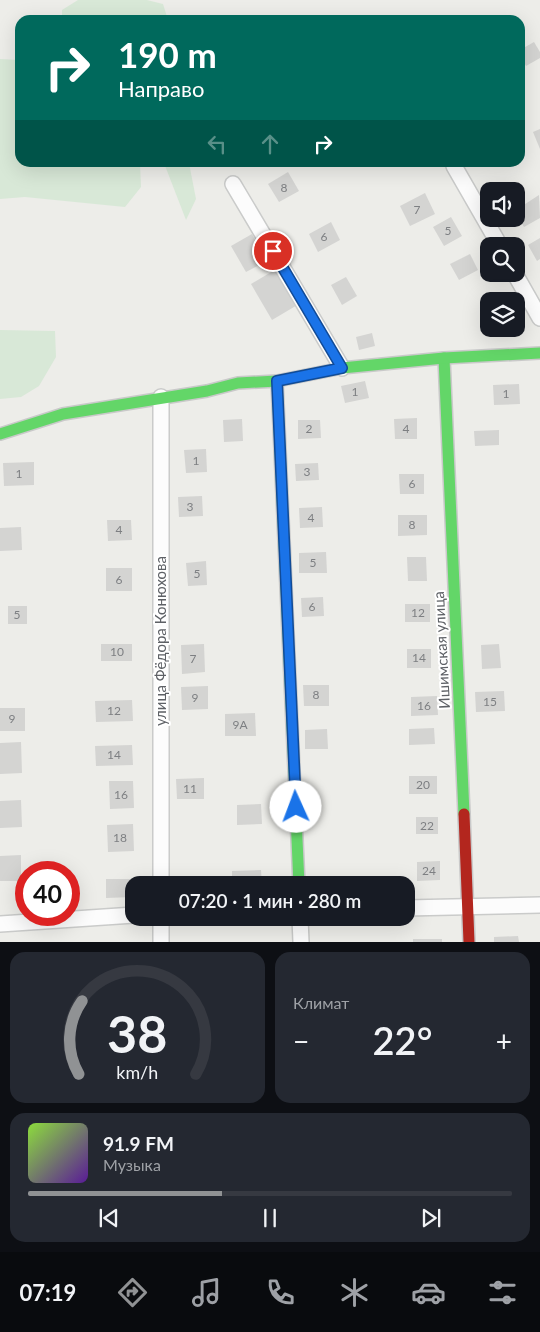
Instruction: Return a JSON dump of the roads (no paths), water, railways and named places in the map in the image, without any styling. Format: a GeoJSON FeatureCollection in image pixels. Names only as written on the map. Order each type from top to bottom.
{"type":"FeatureCollection","features":[{"type":"Feature","properties":{"kind":"street"},"geometry":{"type":"LineString","coordinates":[[455,167],[495,237]]}},
{"type":"Feature","properties":{"kind":"street"},"geometry":{"type":"LineString","coordinates":[[233,184],[342,368]]}},
{"type":"Feature","properties":{"kind":"street"},"geometry":{"type":"LineString","coordinates":[[520,282],[540,318]]}},
{"type":"Feature","properties":{"kind":"street"},"geometry":{"type":"LineString","coordinates":[[0,434],[63,414],[207,391],[238,383],[277,381],[342,368],[444,358],[540,353]]}},
{"type":"Feature","properties":{"kind":"street","name":"Ишимская улица"},"geometry":{"type":"LineString","coordinates":[[444,358],[469,942]]}},
{"type":"Feature","properties":{"kind":"street"},"geometry":{"type":"LineString","coordinates":[[277,381],[299,876]]}},
{"type":"Feature","properties":{"kind":"street","name":"улица Фёдора Конюхова"},"geometry":{"type":"LineString","coordinates":[[161,397],[162,876]]}},
{"type":"Feature","properties":{"kind":"street"},"geometry":{"type":"LineString","coordinates":[[415,908],[540,905]]}},
{"type":"Feature","properties":{"kind":"street"},"geometry":{"type":"LineString","coordinates":[[0,924],[125,916]]}},
{"type":"Feature","properties":{"kind":"street"},"geometry":{"type":"LineString","coordinates":[[161,942],[162,926]]}},
{"type":"Feature","properties":{"kind":"street"},"geometry":{"type":"LineString","coordinates":[[300,926],[301,942]]}}]}
